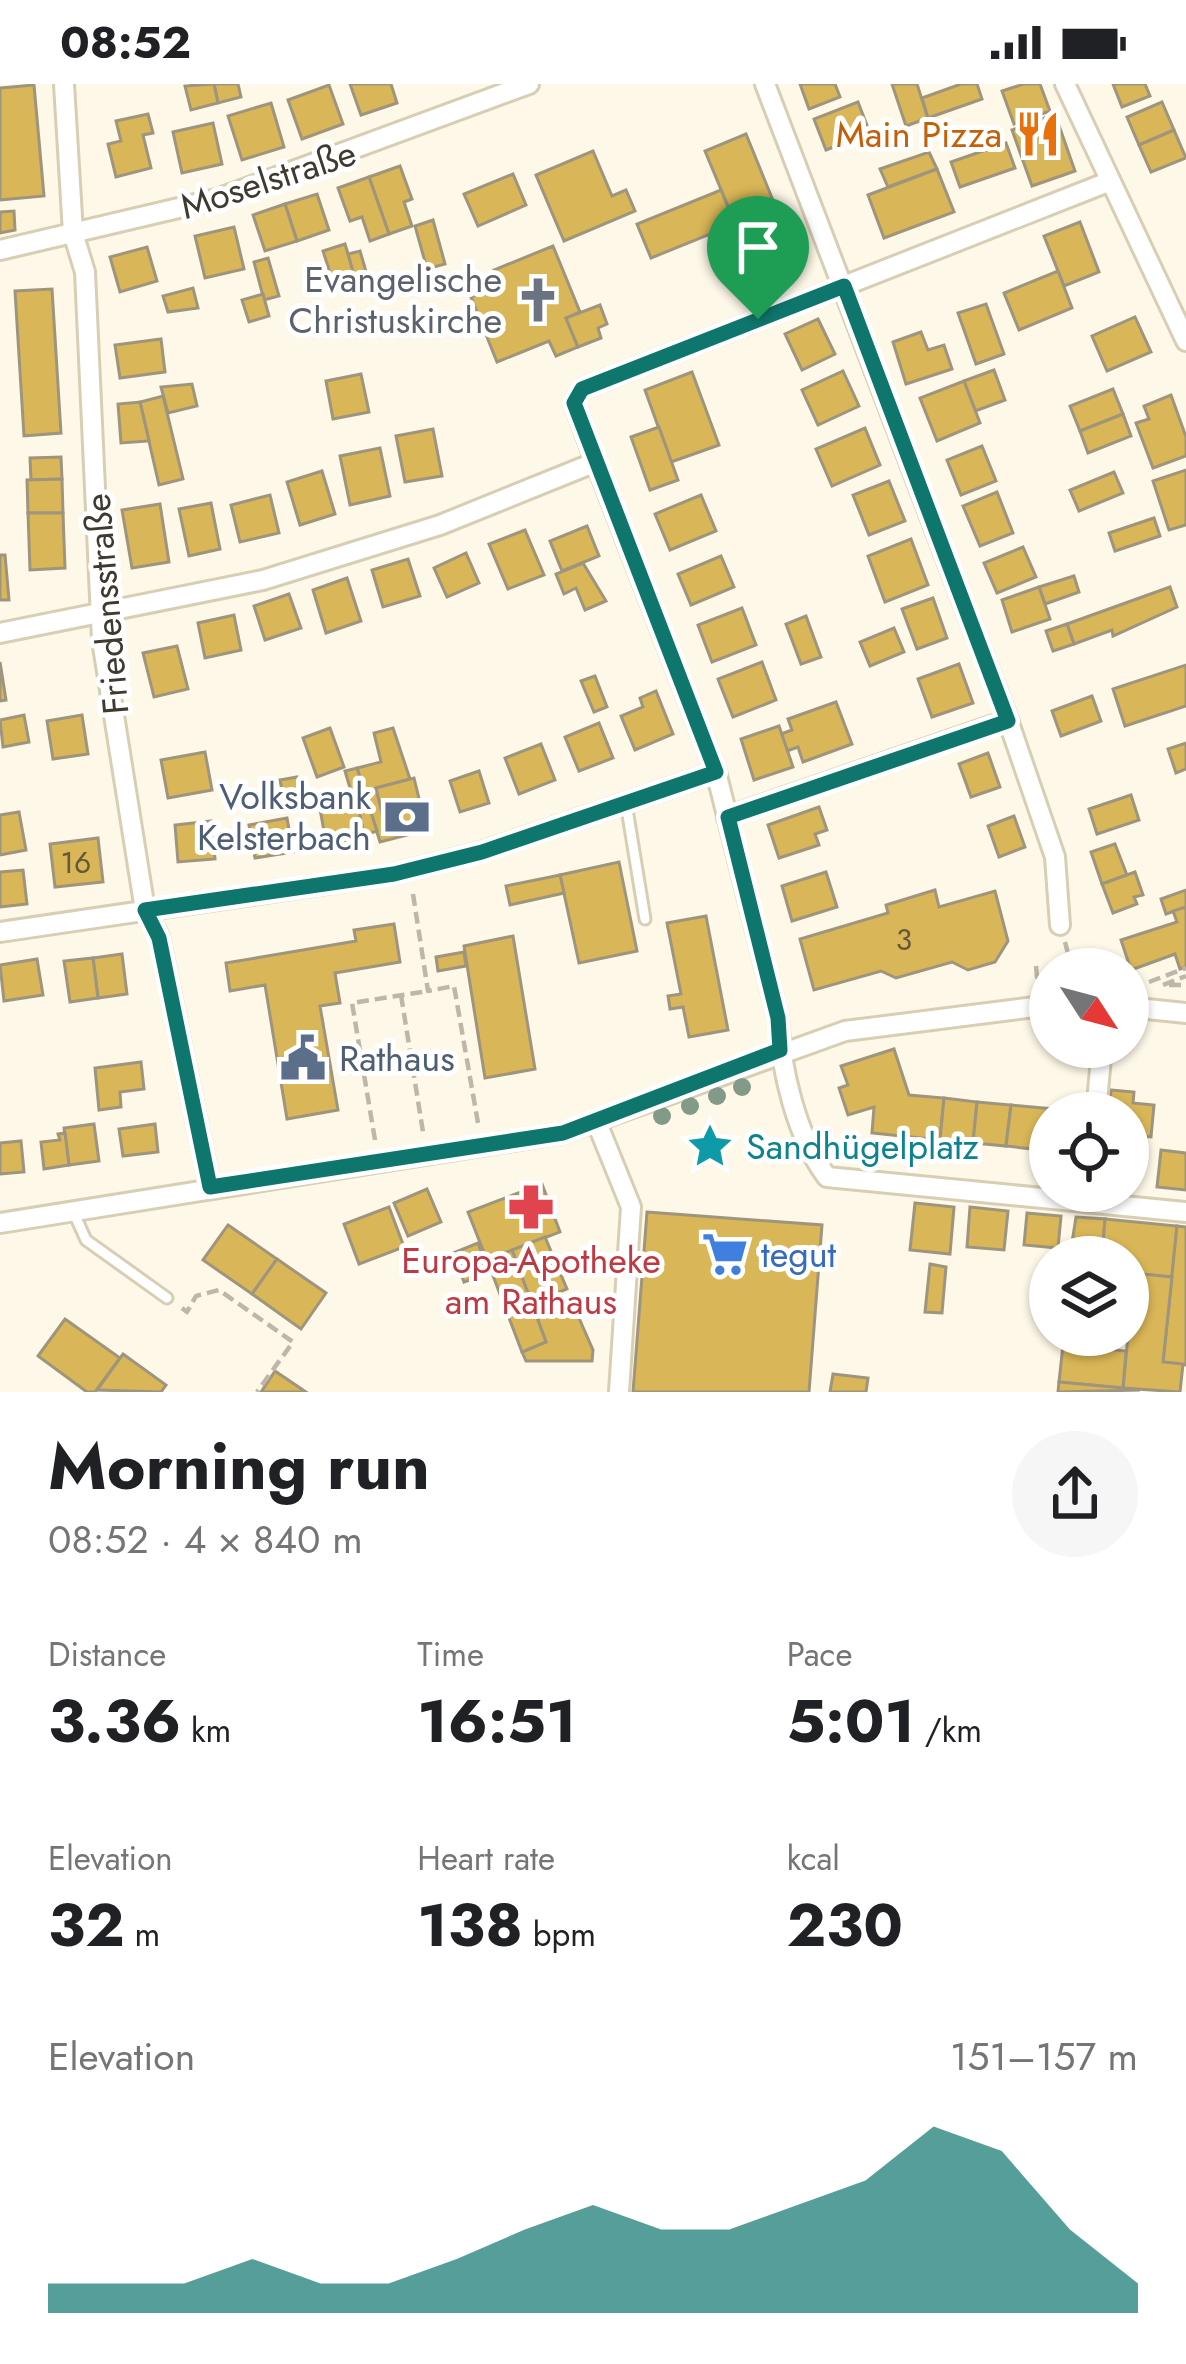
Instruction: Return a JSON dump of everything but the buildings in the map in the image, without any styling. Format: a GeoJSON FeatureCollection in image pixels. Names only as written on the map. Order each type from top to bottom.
{"type":"FeatureCollection","features":[{"type":"Feature","properties":{"kind":"street","name":"Friedensstraße"},"geometry":{"type":"LineString","coordinates":[[64,84],[73,233],[85,272],[101,613],[145,910],[159,938],[210,1187]]}},
{"type":"Feature","properties":{"kind":"street","name":"Moselstraße"},"geometry":{"type":"LineString","coordinates":[[0,250],[286,177],[529,84]]}},
{"type":"Feature","properties":{"kind":"street"},"geometry":{"type":"LineString","coordinates":[[765,84],[1008,721],[1055,857],[1060,925]]}},
{"type":"Feature","properties":{"kind":"street"},"geometry":{"type":"LineString","coordinates":[[1065,84],[1108,182],[1126,205],[1186,341]]}},
{"type":"Feature","properties":{"kind":"street"},"geometry":{"type":"LineString","coordinates":[[1029,1192],[826,1177],[810,1150],[780,1050],[778,1018],[716,772],[574,403],[582,389],[1108,182]]}},
{"type":"Feature","properties":{"kind":"street"},"geometry":{"type":"LineString","coordinates":[[0,633],[263,580],[384,543],[596,462]]}},
{"type":"Feature","properties":{"kind":"street"},"geometry":{"type":"LineString","coordinates":[[728,817],[1008,721]]}},
{"type":"Feature","properties":{"kind":"street"},"geometry":{"type":"LineString","coordinates":[[0,932],[409,870],[482,852],[716,772]]}},
{"type":"Feature","properties":{"kind":"street"},"geometry":{"type":"LineString","coordinates":[[0,1223],[482,1148],[597,1123],[780,1050],[906,1020],[1029,1006]]}},
{"type":"Feature","properties":{"kind":"street"},"geometry":{"type":"LineString","coordinates":[[1149,1009],[1186,1013]]}},
{"type":"Feature","properties":{"kind":"street"},"geometry":{"type":"LineString","coordinates":[[597,1123],[631,1207],[619,1392]]}},
{"type":"Feature","properties":{"kind":"street"},"geometry":{"type":"LineString","coordinates":[[1149,1206],[1186,1212]]}},
{"type":"Feature","properties":{"kind":"lane"},"geometry":{"type":"LineString","coordinates":[[626,802],[646,919]]}},
{"type":"Feature","properties":{"kind":"lane"},"geometry":{"type":"LineString","coordinates":[[73,1211],[86,1240],[167,1298]]}},
{"type":"Feature","properties":{"kind":"path"},"geometry":{"type":"LineString","coordinates":[[409,870],[428,991]]}},
{"type":"Feature","properties":{"kind":"path"},"geometry":{"type":"LineString","coordinates":[[1149,982],[1186,972]]}},
{"type":"Feature","properties":{"kind":"path"},"geometry":{"type":"LineString","coordinates":[[1186,972],[1163,985],[1186,985]]}},
{"type":"Feature","properties":{"kind":"path"},"geometry":{"type":"LineString","coordinates":[[379,1164],[352,1003],[454,986],[482,1148]]}},
{"type":"Feature","properties":{"kind":"path"},"geometry":{"type":"LineString","coordinates":[[401,995],[427,1158]]}},
{"type":"Feature","properties":{"kind":"path"},"geometry":{"type":"LineString","coordinates":[[167,1298],[187,1312],[196,1296],[219,1290],[292,1342],[257,1392]]}},
{"type":"Feature","properties":{"kind":"place","name":"Main Pizza"},"geometry":{"type":"Point","coordinates":[1038,134]}},
{"type":"Feature","properties":{"kind":"place","name":"Evangelische Christuskirche"},"geometry":{"type":"Point","coordinates":[538,300]}},
{"type":"Feature","properties":{"kind":"place","name":"Volksbank Kelsterbach"},"geometry":{"type":"Point","coordinates":[407,817]}},
{"type":"Feature","properties":{"kind":"place","name":"Rathaus"},"geometry":{"type":"Point","coordinates":[303,1058]}},
{"type":"Feature","properties":{"kind":"place","name":"Sandhügelplatz"},"geometry":{"type":"Point","coordinates":[710,1146]}},
{"type":"Feature","properties":{"kind":"place","name":"Europa-Apotheke am Rathaus"},"geometry":{"type":"Point","coordinates":[531,1207]}},
{"type":"Feature","properties":{"kind":"place","name":"tegut"},"geometry":{"type":"Point","coordinates":[725,1254]}},
{"type":"Feature","properties":{"kind":"route"},"geometry":{"type":"LineString","coordinates":[[844,286],[1008,721],[728,817],[778,1018],[780,1050],[563,1133],[427,1158],[210,1187],[159,938],[145,910],[394,874],[482,852],[716,772],[574,403],[582,389],[758,319],[844,286]]}}]}
